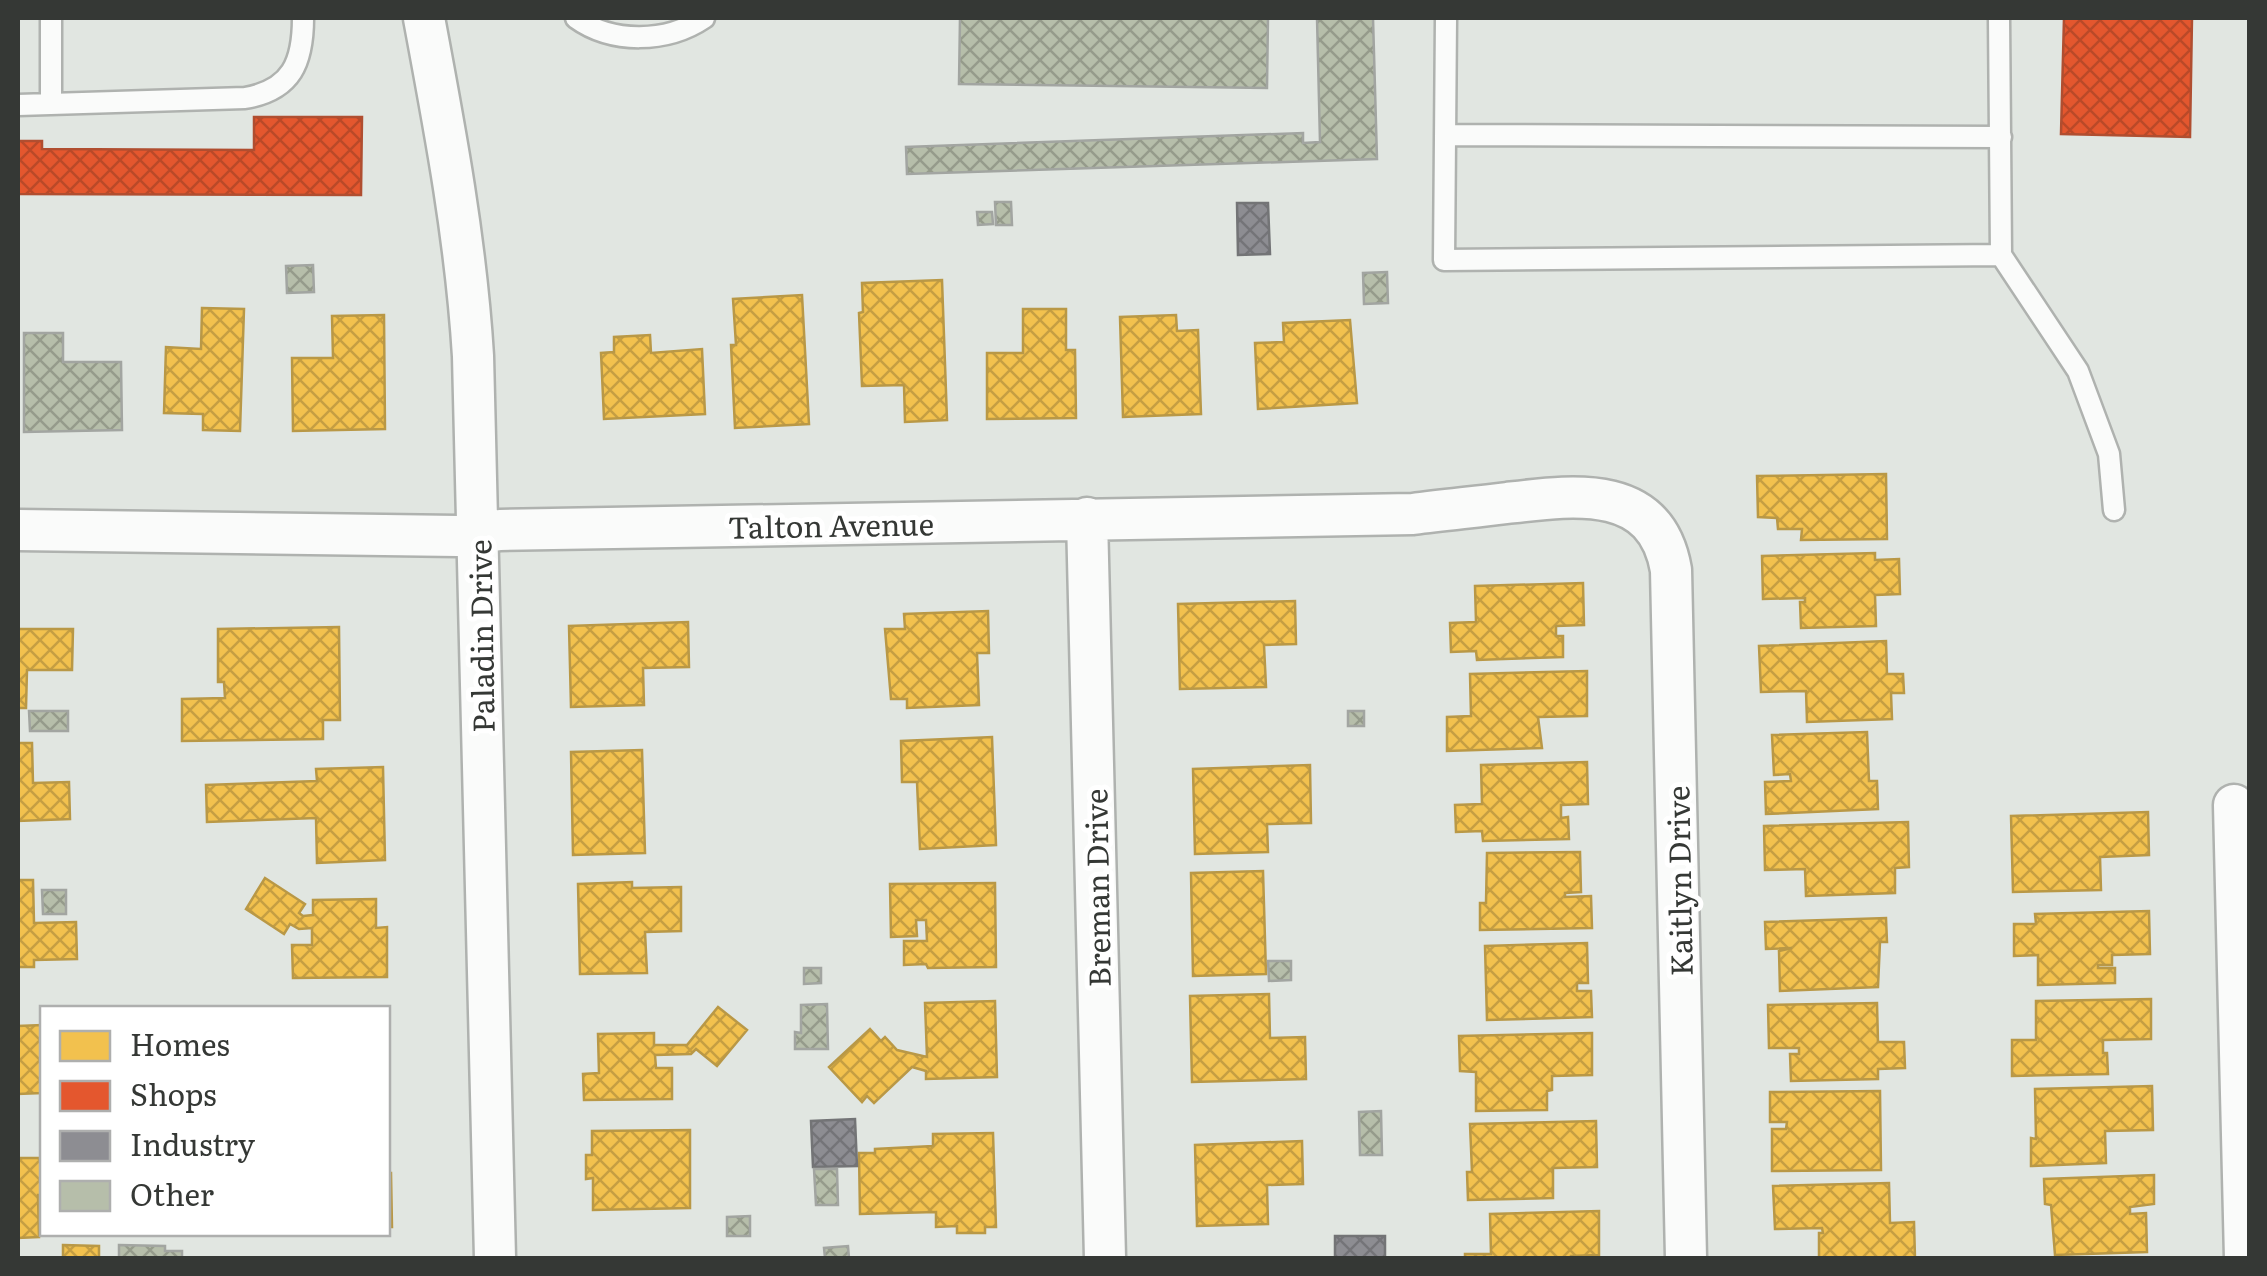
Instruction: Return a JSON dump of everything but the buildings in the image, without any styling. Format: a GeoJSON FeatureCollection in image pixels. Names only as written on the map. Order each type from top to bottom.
{"type":"FeatureCollection","features":[{"type":"Feature","properties":{"kind":"street","name":"Paladin Drive"},"geometry":{"type":"LineString","coordinates":[[424,18],[468,268],[495,1258]]}},
{"type":"Feature","properties":{"kind":"street","name":"Talton Avenue"},"geometry":{"type":"LineString","coordinates":[[18,530],[458,536],[500,530],[1413,514],[1561,496],[1598,498],[1640,514]]}},
{"type":"Feature","properties":{"kind":"street","name":"Kaitlyn Drive"},"geometry":{"type":"LineString","coordinates":[[1640,514],[1656,528],[1667,549],[1671,570],[1686,1258]]}},
{"type":"Feature","properties":{"kind":"street","name":"Breman Drive"},"geometry":{"type":"LineString","coordinates":[[1087,518],[1105,1258]]}},
{"type":"Feature","properties":{"kind":"street"},"geometry":{"type":"LineString","coordinates":[[2234,805],[2245,1258]]}},
{"type":"Feature","properties":{"kind":"lane"},"geometry":{"type":"LineString","coordinates":[[51,18],[51,104]]}},
{"type":"Feature","properties":{"kind":"lane"},"geometry":{"type":"LineString","coordinates":[[18,105],[245,98],[267,94],[282,84],[294,68],[303,43],[303,18]]}},
{"type":"Feature","properties":{"kind":"lane"},"geometry":{"type":"LineString","coordinates":[[576,18],[590,28],[628,38],[666,34],[704,18]]}},
{"type":"Feature","properties":{"kind":"lane"},"geometry":{"type":"LineString","coordinates":[[1446,18],[1444,260],[2001,255]]}},
{"type":"Feature","properties":{"kind":"lane"},"geometry":{"type":"LineString","coordinates":[[1999,18],[2001,255],[2078,371],[2109,454],[2114,510]]}},
{"type":"Feature","properties":{"kind":"lane"},"geometry":{"type":"LineString","coordinates":[[1445,135],[2000,137]]}}]}
